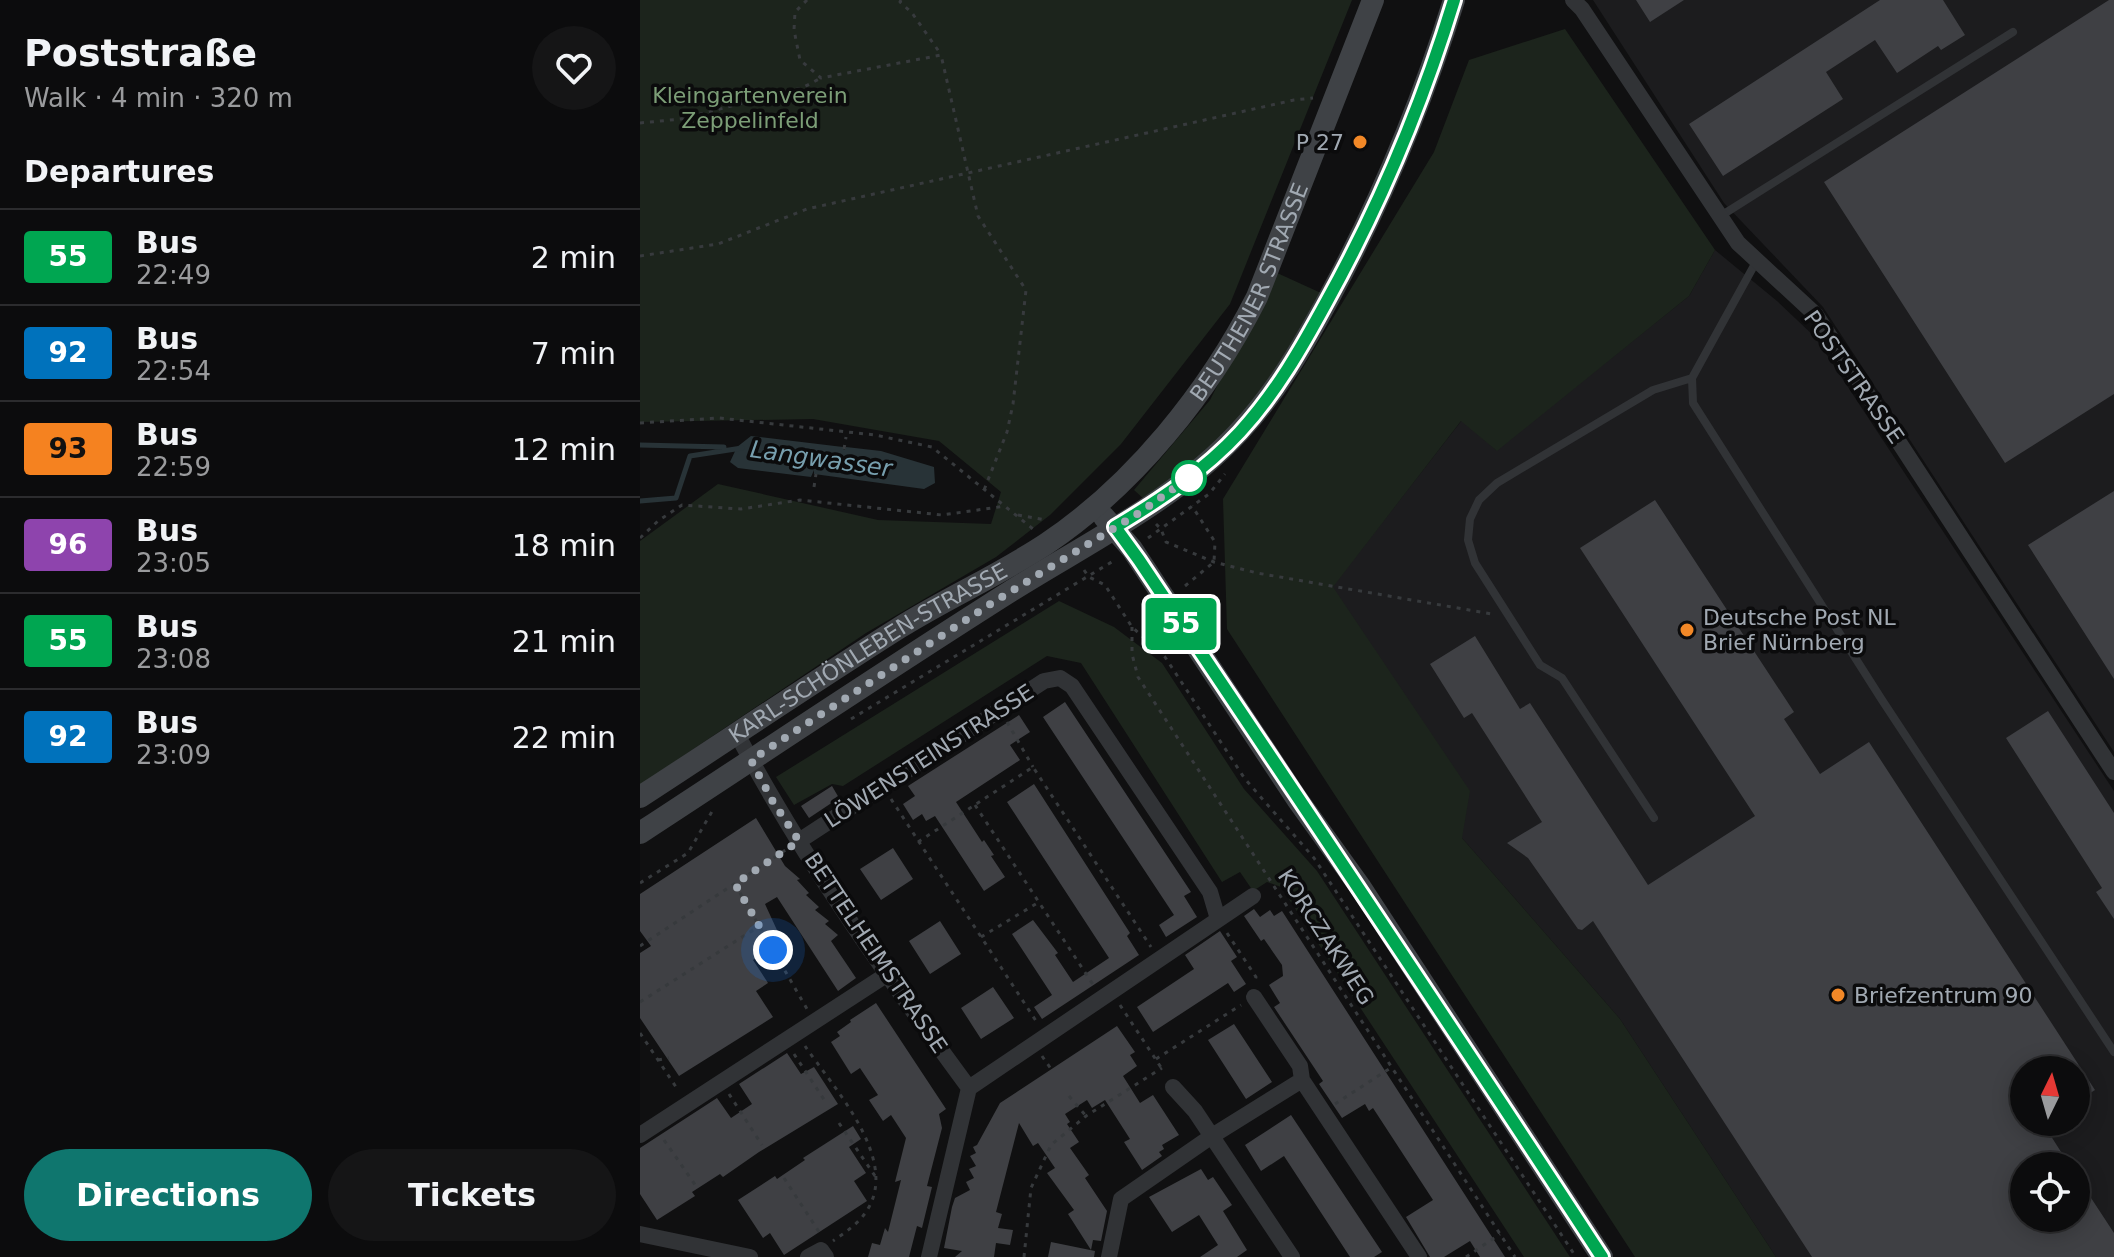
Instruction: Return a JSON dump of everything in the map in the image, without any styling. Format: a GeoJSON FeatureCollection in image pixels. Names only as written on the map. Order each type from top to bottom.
{"type":"FeatureCollection","features":[{"type":"Feature","properties":{"kind":"main road","name":"BEUTHENER STRASSE"},"geometry":{"type":"LineString","coordinates":[[1094,508],[1168,429],[1236,336],[1261,288],[1373,0]]}},
{"type":"Feature","properties":{"kind":"main road"},"geometry":{"type":"LineString","coordinates":[[1115,527],[1194,474],[1227,444],[1271,394],[1295,358],[1350,259],[1390,176],[1421,100],[1454,0]]}},
{"type":"Feature","properties":{"kind":"main road"},"geometry":{"type":"LineString","coordinates":[[1094,508],[1115,527],[1139,560],[1297,799],[1361,888],[1602,1257]]}},
{"type":"Feature","properties":{"kind":"main road","name":"KARL-SCHÖNLEBEN-STRASSE"},"geometry":{"type":"LineString","coordinates":[[640,833],[1067,543],[1094,508]]}},
{"type":"Feature","properties":{"kind":"main road","name":"KARL-SCHÖNLEBEN-STRASSE"},"geometry":{"type":"LineString","coordinates":[[640,797],[901,627],[1012,565],[1115,527]]}},
{"type":"Feature","properties":{"kind":"street","name":"POSTSTRASSE"},"geometry":{"type":"LineString","coordinates":[[1573,0],[1633,84],[1738,243],[1816,315],[2114,772]]}},
{"type":"Feature","properties":{"kind":"street","name":"LÖWENSTEINSTRASSE"},"geometry":{"type":"LineString","coordinates":[[799,841],[1044,681],[1060,678],[1072,686],[1210,892],[1218,919]]}},
{"type":"Feature","properties":{"kind":"street","name":"BETTELHEIMSTRASSE"},"geometry":{"type":"LineString","coordinates":[[737,734],[772,800],[886,975],[969,1088]]}},
{"type":"Feature","properties":{"kind":"street"},"geometry":{"type":"LineString","coordinates":[[929,1257],[969,1088],[1253,896]]}},
{"type":"Feature","properties":{"kind":"street"},"geometry":{"type":"LineString","coordinates":[[647,1130],[886,975]]}},
{"type":"Feature","properties":{"kind":"street"},"geometry":{"type":"LineString","coordinates":[[1254,997],[1300,1066],[1302,1080],[1411,1254]]}},
{"type":"Feature","properties":{"kind":"street"},"geometry":{"type":"LineString","coordinates":[[1109,1257],[1121,1199],[1212,1136],[1302,1080]]}},
{"type":"Feature","properties":{"kind":"street"},"geometry":{"type":"LineString","coordinates":[[1173,1087],[1212,1136],[1292,1257]]}},
{"type":"Feature","properties":{"kind":"street"},"geometry":{"type":"LineString","coordinates":[[640,1234],[750,1257]]}},
{"type":"Feature","properties":{"kind":"street"},"geometry":{"type":"LineString","coordinates":[[808,1257],[821,1250],[826,1257]]}},
{"type":"Feature","properties":{"kind":"lane"},"geometry":{"type":"LineString","coordinates":[[1718,217],[2013,32]]}},
{"type":"Feature","properties":{"kind":"lane"},"geometry":{"type":"LineString","coordinates":[[1756,262],[1692,378],[1693,403],[2114,1052]]}},
{"type":"Feature","properties":{"kind":"lane"},"geometry":{"type":"LineString","coordinates":[[1654,818],[1562,678],[1540,665],[1475,563],[1468,540],[1470,519],[1479,500],[1497,483],[1653,390],[1692,378]]}},
{"type":"Feature","properties":{"kind":"path"},"geometry":{"type":"LineString","coordinates":[[807,0],[795,12],[794,30],[800,60],[821,78]]}},
{"type":"Feature","properties":{"kind":"path"},"geometry":{"type":"LineString","coordinates":[[901,0],[941,55],[978,216],[1026,290],[1013,404],[1007,432],[984,490]]}},
{"type":"Feature","properties":{"kind":"path"},"geometry":{"type":"LineString","coordinates":[[640,123],[681,119],[802,88],[821,78],[941,55]]}},
{"type":"Feature","properties":{"kind":"path"},"geometry":{"type":"LineString","coordinates":[[640,256],[718,244],[807,209],[1294,100],[1337,96]]}},
{"type":"Feature","properties":{"kind":"path"},"geometry":{"type":"LineString","coordinates":[[640,423],[719,418],[875,435],[932,447],[1018,515],[1049,520],[1089,577],[1105,585],[1132,627],[1165,657],[1245,779],[1314,858],[1576,1257]]}},
{"type":"Feature","properties":{"kind":"path"},"geometry":{"type":"LineString","coordinates":[[844,449],[846,437]]}},
{"type":"Feature","properties":{"kind":"path"},"geometry":{"type":"LineString","coordinates":[[814,487],[816,474]]}},
{"type":"Feature","properties":{"kind":"path"},"geometry":{"type":"LineString","coordinates":[[640,538],[682,505],[741,509],[800,500],[942,515],[1006,506]]}},
{"type":"Feature","properties":{"kind":"path"},"geometry":{"type":"LineString","coordinates":[[1185,586],[1214,562],[1215,542],[1192,506]]}},
{"type":"Feature","properties":{"kind":"path"},"geometry":{"type":"LineString","coordinates":[[1161,529],[1166,542],[1214,562],[1257,573],[1509,617]]}},
{"type":"Feature","properties":{"kind":"path"},"geometry":{"type":"LineString","coordinates":[[852,719],[1076,584]]}},
{"type":"Feature","properties":{"kind":"path","name":"KORCZAKWEG"},"geometry":{"type":"LineString","coordinates":[[1132,627],[1132,654],[1138,677],[1515,1257]]}},
{"type":"Feature","properties":{"kind":"path"},"geometry":{"type":"LineString","coordinates":[[1000,710],[1033,767],[1159,959]]}},
{"type":"Feature","properties":{"kind":"path"},"geometry":{"type":"LineString","coordinates":[[918,842],[1033,767]]}},
{"type":"Feature","properties":{"kind":"path"},"geometry":{"type":"LineString","coordinates":[[883,787],[1047,1037]]}},
{"type":"Feature","properties":{"kind":"path"},"geometry":{"type":"LineString","coordinates":[[640,883],[688,853],[717,805]]}},
{"type":"Feature","properties":{"kind":"path"},"geometry":{"type":"LineString","coordinates":[[975,805],[1039,902],[1156,1059],[1173,1087]]}},
{"type":"Feature","properties":{"kind":"path"},"geometry":{"type":"LineString","coordinates":[[640,946],[799,841]]}},
{"type":"Feature","properties":{"kind":"path"},"geometry":{"type":"LineString","coordinates":[[735,884],[814,1021]]}},
{"type":"Feature","properties":{"kind":"path"},"geometry":{"type":"LineString","coordinates":[[981,937],[1039,902]]}},
{"type":"Feature","properties":{"kind":"path"},"geometry":{"type":"LineString","coordinates":[[1156,1059],[1254,997],[1256,977],[1218,919]]}},
{"type":"Feature","properties":{"kind":"path"},"geometry":{"type":"LineString","coordinates":[[640,1002],[759,926]]}},
{"type":"Feature","properties":{"kind":"path"},"geometry":{"type":"LineString","coordinates":[[640,1033],[687,1104]]}},
{"type":"Feature","properties":{"kind":"path"},"geometry":{"type":"LineString","coordinates":[[791,1037],[825,1101]]}},
{"type":"Feature","properties":{"kind":"path"},"geometry":{"type":"LineString","coordinates":[[784,1178],[827,1245],[856,1224],[869,1207],[878,1177],[872,1149],[791,1037]]}},
{"type":"Feature","properties":{"kind":"path"},"geometry":{"type":"LineString","coordinates":[[658,1060],[669,1058]]}},
{"type":"Feature","properties":{"kind":"path"},"geometry":{"type":"LineString","coordinates":[[1323,1112],[1392,1067]]}},
{"type":"Feature","properties":{"kind":"path"},"geometry":{"type":"LineString","coordinates":[[1024,1257],[1031,1188],[1051,1145],[1086,1116],[1162,1068]]}},
{"type":"Feature","properties":{"kind":"path"},"geometry":{"type":"LineString","coordinates":[[721,1082],[762,1145]]}},
{"type":"Feature","properties":{"kind":"path"},"geometry":{"type":"LineString","coordinates":[[1069,1096],[1086,1116]]}},
{"type":"Feature","properties":{"kind":"path"},"geometry":{"type":"LineString","coordinates":[[839,1123],[878,1177]]}},
{"type":"Feature","properties":{"kind":"path"},"geometry":{"type":"LineString","coordinates":[[647,1130],[696,1186]]}},
{"type":"Feature","properties":{"kind":"path"},"geometry":{"type":"LineString","coordinates":[[1466,1257],[1500,1234]]}},
{"type":"Feature","properties":{"kind":"shaded area"},"geometry":{"type":"Polygon","coordinates":[[[1593,0],[2114,0],[2114,752],[1823,307],[1724,203],[1593,0]]]}},
{"type":"Feature","properties":{"kind":"shaded area"},"geometry":{"type":"Polygon","coordinates":[[[1715,250],[1815,337],[2114,791],[2114,1257],[1776,1257],[1620,1019],[1462,838],[1332,587],[1462,420],[1496,450],[1689,296],[1715,250]]]}},
{"type":"Feature","properties":{"kind":"green space","name":"Kleingartenverein Zeppelinfeld"},"geometry":{"type":"Polygon","coordinates":[[[640,0],[1352,0],[1230,304],[1121,444],[1050,515],[996,557],[866,633],[640,785],[640,541],[718,484],[878,520],[991,524],[1001,492],[939,441],[813,419],[640,422],[640,0]]]}},
{"type":"Feature","properties":{"kind":"green space"},"geometry":{"type":"Polygon","coordinates":[[[1565,29],[1715,250],[1689,296],[1497,451],[1461,421],[1333,587],[1470,791],[1462,838],[1620,1019],[1776,1257],[1635,1257],[1227,629],[1223,499],[1434,152],[1469,60],[1565,29]]]}},
{"type":"Feature","properties":{"kind":"green space"},"geometry":{"type":"Polygon","coordinates":[[[1275,272],[1321,293],[1271,376],[1236,423],[1180,473],[1144,499],[1134,490],[1210,400],[1275,272]]]}},
{"type":"Feature","properties":{"kind":"green space"},"geometry":{"type":"Polygon","coordinates":[[[1059,601],[1114,627],[1162,663],[1244,789],[1317,871],[1570,1257],[1524,1257],[1281,887],[1267,882],[1253,891],[1240,872],[1222,882],[1081,663],[1047,656],[843,786],[832,784],[794,805],[776,777],[1059,601]]]}},
{"type":"Feature","properties":{"kind":"water"},"geometry":{"type":"Polygon","coordinates":[[[751,436],[843,447],[844,450],[846,447],[881,451],[934,467],[935,483],[924,489],[814,474],[814,470],[811,477],[738,468],[730,462],[737,447],[751,436]]]}},
{"type":"Feature","properties":{"kind":"building"},"geometry":{"type":"Polygon","coordinates":[[[1636,0],[1684,0],[1650,22],[1636,0]]]}},
{"type":"Feature","properties":{"kind":"building"},"geometry":{"type":"Polygon","coordinates":[[[1880,0],[1943,0],[1965,35],[1941,50],[1938,46],[1897,73],[1875,40],[1826,72],[1843,99],[1723,176],[1689,124],[1880,0]]]}},
{"type":"Feature","properties":{"kind":"building"},"geometry":{"type":"Polygon","coordinates":[[[2109,0],[2114,0],[2114,394],[2005,463],[1824,182],[2109,0]]]}},
{"type":"Feature","properties":{"kind":"building"},"geometry":{"type":"Polygon","coordinates":[[[2114,491],[2114,679],[2028,545],[2114,491]]]}},
{"type":"Feature","properties":{"kind":"building","name":"Briefzentrum 90"},"geometry":{"type":"Polygon","coordinates":[[[1655,500],[1794,712],[1784,719],[1820,774],[1869,742],[2073,1056],[2010,1056],[2010,1136],[2051,1136],[2061,1152],[2010,1152],[2010,1232],[2090,1232],[2090,1196],[2114,1233],[2114,1257],[1812,1257],[1593,921],[1582,930],[1578,929],[1528,858],[1507,843],[1542,822],[1472,713],[1464,718],[1430,664],[1475,636],[1520,709],[1530,703],[1648,885],[1755,816],[1580,548],[1655,500]]]}},
{"type":"Feature","properties":{"kind":"building"},"geometry":{"type":"Polygon","coordinates":[[[1065,702],[1191,892],[1184,896],[1197,917],[1166,937],[1159,925],[1174,915],[1043,717],[1065,702]]]}},
{"type":"Feature","properties":{"kind":"building"},"geometry":{"type":"Polygon","coordinates":[[[2048,711],[2114,813],[2114,919],[2096,892],[2102,888],[2006,738],[2048,711]]]}},
{"type":"Feature","properties":{"kind":"building"},"geometry":{"type":"Polygon","coordinates":[[[1019,715],[1030,732],[1010,745],[1020,760],[956,802],[994,855],[991,856],[1005,877],[984,891],[935,816],[926,821],[922,814],[913,820],[903,804],[915,796],[908,786],[1019,715]]]}},
{"type":"Feature","properties":{"kind":"building"},"geometry":{"type":"Polygon","coordinates":[[[1034,784],[1130,933],[1127,936],[1139,955],[1042,1019],[1034,1007],[1052,995],[1012,934],[1033,920],[1058,953],[1055,955],[1073,982],[1109,958],[1007,802],[1034,784]]]}},
{"type":"Feature","properties":{"kind":"building"},"geometry":{"type":"Polygon","coordinates":[[[832,786],[839,798],[809,818],[801,806],[832,786]]]}},
{"type":"Feature","properties":{"kind":"building"},"geometry":{"type":"Polygon","coordinates":[[[756,818],[785,866],[800,879],[797,880],[809,893],[806,895],[819,907],[815,910],[829,921],[825,924],[838,935],[831,941],[856,978],[838,991],[777,897],[765,904],[782,941],[753,960],[768,983],[756,991],[773,1017],[679,1076],[640,1018],[640,953],[651,946],[640,931],[640,894],[756,818]]]}},
{"type":"Feature","properties":{"kind":"building"},"geometry":{"type":"Polygon","coordinates":[[[893,848],[913,879],[881,900],[860,869],[893,848]]]}},
{"type":"Feature","properties":{"kind":"building"},"geometry":{"type":"Polygon","coordinates":[[[1254,909],[1260,917],[1270,910],[1274,916],[1282,911],[1505,1257],[1480,1257],[1470,1241],[1444,1257],[1430,1257],[1406,1217],[1433,1200],[1373,1108],[1369,1111],[1365,1104],[1342,1118],[1319,1084],[1323,1081],[1274,1007],[1280,1003],[1269,985],[1283,976],[1282,965],[1244,916],[1254,909]]]}},
{"type":"Feature","properties":{"kind":"building"},"geometry":{"type":"Polygon","coordinates":[[[940,921],[961,954],[930,974],[909,941],[940,921]]]}},
{"type":"Feature","properties":{"kind":"building"},"geometry":{"type":"Polygon","coordinates":[[[1220,931],[1237,957],[1231,961],[1246,984],[1234,992],[1228,983],[1153,1032],[1137,1007],[1194,969],[1185,955],[1220,931]]]}},
{"type":"Feature","properties":{"kind":"building"},"geometry":{"type":"Polygon","coordinates":[[[993,987],[1014,1018],[981,1039],[961,1008],[993,987]]]}},
{"type":"Feature","properties":{"kind":"building"},"geometry":{"type":"Polygon","coordinates":[[[876,1003],[946,1109],[939,1114],[942,1128],[927,1186],[932,1187],[922,1228],[917,1226],[909,1257],[868,1257],[872,1243],[880,1245],[885,1228],[888,1232],[901,1180],[895,1182],[906,1138],[891,1115],[883,1121],[869,1100],[878,1095],[860,1068],[851,1074],[831,1042],[840,1036],[837,1032],[850,1020],[876,1003]]]}},
{"type":"Feature","properties":{"kind":"building"},"geometry":{"type":"Polygon","coordinates":[[[1234,1024],[1272,1082],[1246,1099],[1208,1040],[1234,1024]]]}},
{"type":"Feature","properties":{"kind":"building"},"geometry":{"type":"Polygon","coordinates":[[[1117,1026],[1135,1052],[1130,1055],[1137,1066],[1123,1076],[1140,1103],[1153,1095],[1179,1135],[1162,1145],[1164,1149],[1159,1152],[1162,1156],[1142,1170],[1124,1142],[1130,1139],[1105,1100],[1092,1108],[1087,1100],[1065,1114],[1070,1122],[1067,1124],[1079,1142],[1070,1148],[1089,1175],[1085,1178],[1107,1211],[1101,1241],[1093,1240],[1091,1250],[1068,1214],[1074,1210],[1047,1173],[1055,1168],[1038,1143],[1033,1146],[1019,1123],[996,1212],[1002,1214],[998,1228],[1013,1230],[1010,1245],[996,1243],[994,1257],[955,1257],[962,1251],[944,1248],[952,1207],[955,1198],[970,1190],[966,1182],[974,1178],[969,1169],[976,1166],[970,1156],[976,1153],[973,1147],[1000,1103],[1117,1026]]]}},
{"type":"Feature","properties":{"kind":"building"},"geometry":{"type":"Polygon","coordinates":[[[787,1053],[801,1074],[814,1067],[838,1104],[723,1177],[720,1174],[692,1192],[695,1196],[657,1220],[640,1194],[640,1148],[717,1098],[731,1118],[752,1104],[739,1084],[787,1053]]]}},
{"type":"Feature","properties":{"kind":"building"},"geometry":{"type":"Polygon","coordinates":[[[1291,1115],[1382,1252],[1374,1257],[1350,1257],[1284,1156],[1261,1171],[1245,1145],[1291,1115]]]}},
{"type":"Feature","properties":{"kind":"building"},"geometry":{"type":"Polygon","coordinates":[[[853,1126],[861,1139],[849,1147],[866,1173],[854,1181],[867,1201],[784,1255],[770,1233],[763,1238],[738,1200],[775,1176],[777,1179],[853,1126]]]}},
{"type":"Feature","properties":{"kind":"building"},"geometry":{"type":"Polygon","coordinates":[[[1201,1169],[1208,1180],[1213,1177],[1232,1205],[1223,1211],[1247,1250],[1237,1257],[1200,1257],[1218,1245],[1199,1215],[1172,1232],[1149,1197],[1201,1169]]]}},
{"type":"Feature","properties":{"kind":"building"},"geometry":{"type":"Polygon","coordinates":[[[1051,1242],[1095,1251],[1094,1257],[1048,1257],[1051,1242]]]}},
{"type":"Feature","properties":{"kind":"waterway"},"geometry":{"type":"LineString","coordinates":[[640,445],[724,447]]}},
{"type":"Feature","properties":{"kind":"waterway","name":"Langwasser"},"geometry":{"type":"LineString","coordinates":[[640,501],[676,498],[690,456],[742,448]]}},
{"type":"Feature","properties":{"kind":"bus line","name":"55"},"geometry":{"type":"LineString","coordinates":[[1454,0],[1421,100],[1390,176],[1350,259],[1295,358],[1241,431],[1194,474],[1115,527],[1297,799],[1361,888],[1602,1257]]}},
{"type":"Feature","properties":{"kind":"place","name":"P 27"},"geometry":{"type":"Point","coordinates":[1360,142]}},
{"type":"Feature","properties":{"kind":"place","name":"Deutsche Post NL Brief Nürnberg"},"geometry":{"type":"Point","coordinates":[1687,630]}},
{"type":"Feature","properties":{"kind":"place","name":"Briefzentrum 90"},"geometry":{"type":"Point","coordinates":[1838,995]}},
{"type":"Feature","properties":{"kind":"route"},"geometry":{"type":"LineString","coordinates":[[773,950],[735,884],[799,841],[751,760],[992,603],[1142,511],[1194,474],[1189,478]]}}]}
